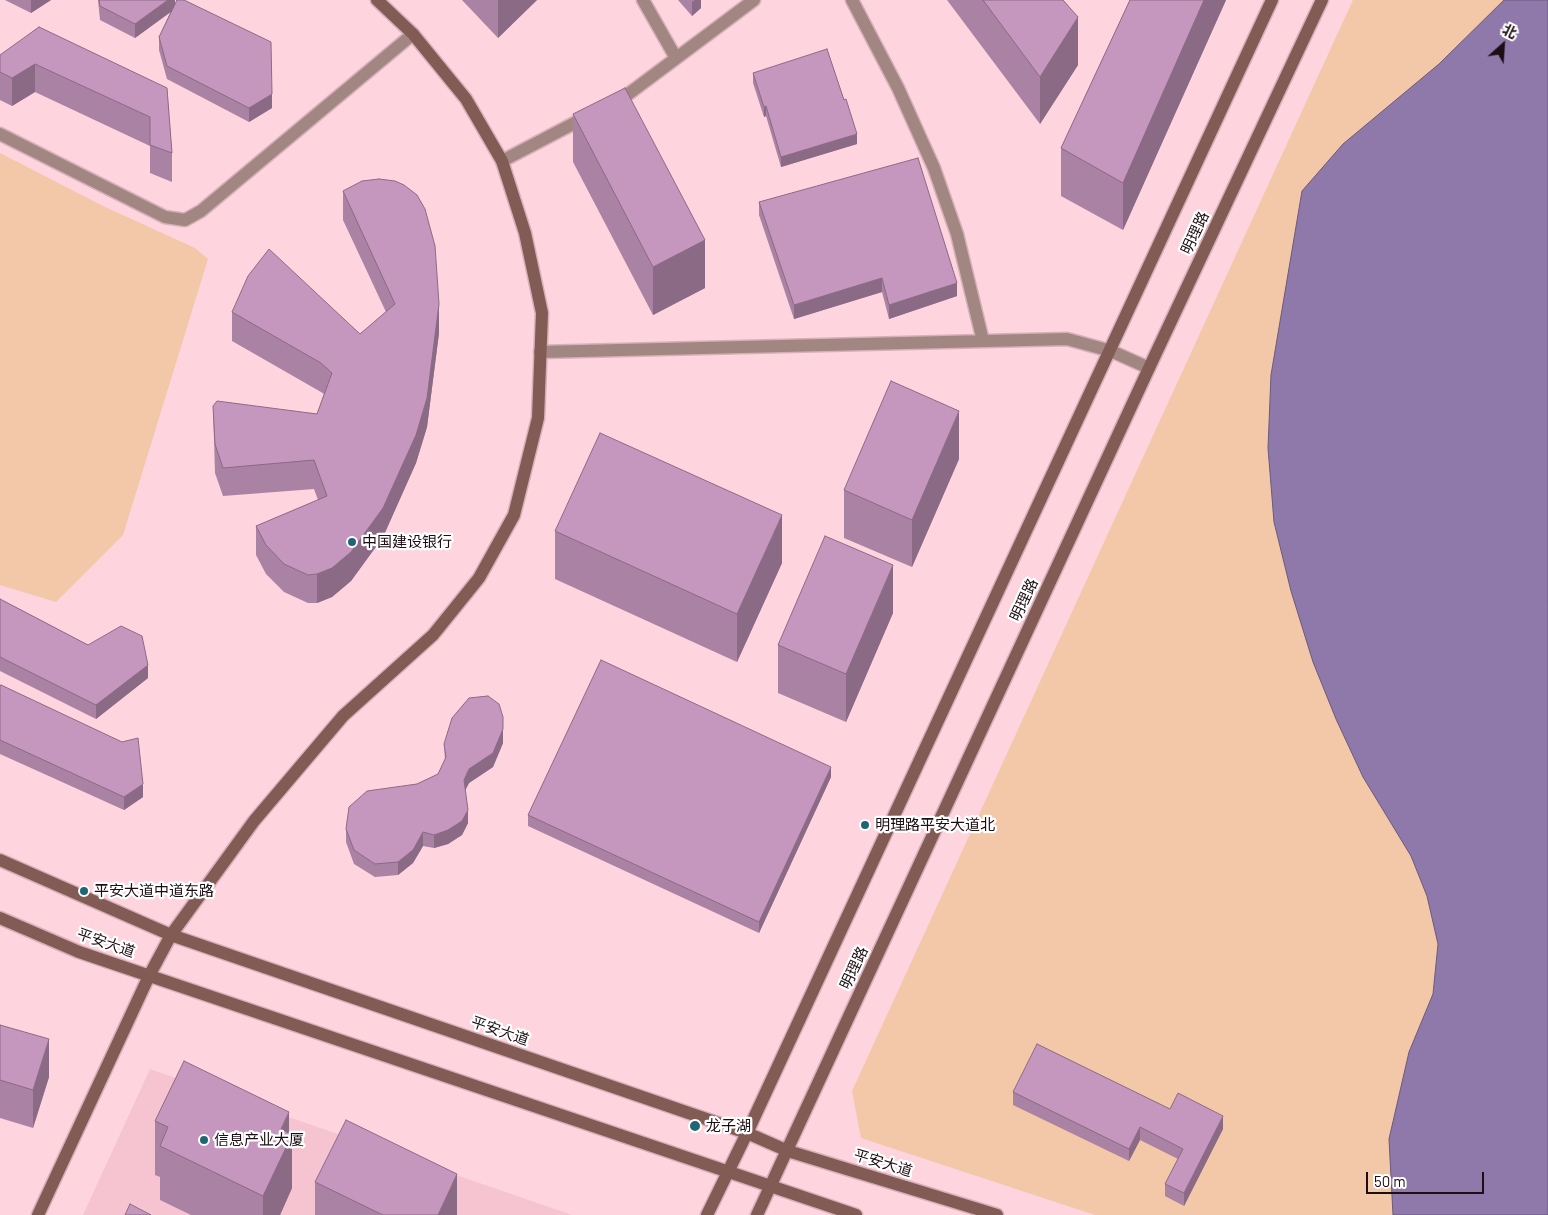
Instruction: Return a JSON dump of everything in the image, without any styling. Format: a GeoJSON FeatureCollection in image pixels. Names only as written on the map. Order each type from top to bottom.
{"type":"FeatureCollection","features":[{"type":"Feature","properties":{"kind":"main road"},"geometry":{"type":"LineString","coordinates":[[38,1215],[149,976],[171,935],[254,821],[344,716],[433,635],[479,578],[514,515],[538,418],[542,313],[524,233],[502,161],[466,99],[413,34],[377,0]]}},
{"type":"Feature","properties":{"kind":"main road","name":"明理路"},"geometry":{"type":"LineString","coordinates":[[708,1215],[1111,351],[1272,0]]}},
{"type":"Feature","properties":{"kind":"main road","name":"明理路"},"geometry":{"type":"LineString","coordinates":[[757,1215],[1149,368],[1322,0]]}},
{"type":"Feature","properties":{"kind":"main road","name":"平安大道"},"geometry":{"type":"LineString","coordinates":[[0,860],[171,935],[747,1133],[788,1151],[997,1215]]}},
{"type":"Feature","properties":{"kind":"main road","name":"平安大道"},"geometry":{"type":"LineString","coordinates":[[0,918],[78,952],[856,1215]]}},
{"type":"Feature","properties":{"kind":"street"},"geometry":{"type":"LineString","coordinates":[[643,0],[676,58]]}},
{"type":"Feature","properties":{"kind":"street"},"geometry":{"type":"LineString","coordinates":[[502,161],[627,95],[754,0]]}},
{"type":"Feature","properties":{"kind":"street"},"geometry":{"type":"LineString","coordinates":[[852,0],[898,88],[934,168],[957,234],[983,341]]}},
{"type":"Feature","properties":{"kind":"street"},"geometry":{"type":"LineString","coordinates":[[0,134],[165,217],[184,220],[201,211],[413,34]]}},
{"type":"Feature","properties":{"kind":"street"},"geometry":{"type":"LineString","coordinates":[[540,352],[1068,339],[1111,351],[1149,368]]}},
{"type":"Feature","properties":{"kind":"shaded area"},"geometry":{"type":"Polygon","coordinates":[[[1353,0],[1548,0],[1548,1215],[1095,1215],[861,1138],[852,1091],[1353,0]]]}},
{"type":"Feature","properties":{"kind":"shaded area"},"geometry":{"type":"Polygon","coordinates":[[[1504,0],[1548,0],[1548,1215],[1393,1215],[1389,1139],[1409,1052],[1433,994],[1438,944],[1427,896],[1411,856],[1363,777],[1336,719],[1313,662],[1291,591],[1274,522],[1268,448],[1271,375],[1302,191],[1343,144],[1439,64],[1504,0]]]}},
{"type":"Feature","properties":{"kind":"shaded area"},"geometry":{"type":"Polygon","coordinates":[[[0,153],[103,206],[195,248],[208,259],[123,535],[56,602],[0,585],[0,153]]]}},
{"type":"Feature","properties":{"kind":"shaded area"},"geometry":{"type":"Polygon","coordinates":[[[150,1069],[572,1215],[83,1215],[150,1069]]]}},
{"type":"Feature","properties":{"kind":"building"},"geometry":{"type":"Polygon","coordinates":[[[99,0],[168,0],[135,24],[100,6],[99,0]]]}},
{"type":"Feature","properties":{"kind":"building"},"geometry":{"type":"Polygon","coordinates":[[[177,0],[184,0],[271,42],[272,94],[249,108],[167,66],[159,37],[177,0]]]}},
{"type":"Feature","properties":{"kind":"building"},"geometry":{"type":"Polygon","coordinates":[[[983,0],[1063,0],[1078,17],[1040,77],[983,0]]]}},
{"type":"Feature","properties":{"kind":"building"},"geometry":{"type":"Polygon","coordinates":[[[1130,0],[1204,0],[1123,183],[1061,148],[1130,0]]]}},
{"type":"Feature","properties":{"kind":"building"},"geometry":{"type":"Polygon","coordinates":[[[39,27],[167,88],[172,153],[150,145],[150,117],[35,64],[12,78],[0,72],[0,55],[39,27]]]}},
{"type":"Feature","properties":{"kind":"building"},"geometry":{"type":"Polygon","coordinates":[[[827,49],[857,134],[781,157],[766,106],[764,107],[753,73],[827,49]]]}},
{"type":"Feature","properties":{"kind":"building"},"geometry":{"type":"Polygon","coordinates":[[[625,88],[705,240],[653,267],[573,114],[625,88]]]}},
{"type":"Feature","properties":{"kind":"building"},"geometry":{"type":"Polygon","coordinates":[[[918,158],[957,283],[889,305],[882,278],[794,305],[759,202],[918,158]]]}},
{"type":"Feature","properties":{"kind":"building"},"geometry":{"type":"Polygon","coordinates":[[[379,179],[395,181],[417,195],[425,209],[435,246],[439,304],[427,398],[416,435],[383,508],[351,552],[332,568],[317,574],[308,575],[284,564],[266,545],[256,526],[327,496],[314,460],[223,468],[215,444],[213,406],[217,401],[317,414],[332,373],[321,363],[232,312],[248,276],[269,249],[360,334],[395,304],[343,191],[362,181],[379,179]]]}},
{"type":"Feature","properties":{"kind":"building"},"geometry":{"type":"Polygon","coordinates":[[[891,381],[959,411],[912,520],[844,490],[891,381]]]}},
{"type":"Feature","properties":{"kind":"building"},"geometry":{"type":"Polygon","coordinates":[[[600,433],[782,515],[737,614],[555,531],[600,433]]]}},
{"type":"Feature","properties":{"kind":"building"},"geometry":{"type":"Polygon","coordinates":[[[825,536],[893,565],[846,674],[778,645],[825,536]]]}},
{"type":"Feature","properties":{"kind":"building"},"geometry":{"type":"Polygon","coordinates":[[[0,599],[88,645],[121,626],[142,636],[148,665],[96,705],[0,657],[0,599]]]}},
{"type":"Feature","properties":{"kind":"building"},"geometry":{"type":"Polygon","coordinates":[[[601,660],[831,767],[759,922],[528,815],[601,660]]]}},
{"type":"Feature","properties":{"kind":"building"},"geometry":{"type":"Polygon","coordinates":[[[1,685],[122,742],[138,738],[143,784],[124,797],[0,740],[1,685]]]}},
{"type":"Feature","properties":{"kind":"building"},"geometry":{"type":"Polygon","coordinates":[[[488,696],[499,704],[503,717],[503,729],[493,753],[469,769],[464,780],[468,810],[462,821],[448,830],[434,835],[423,832],[413,850],[398,862],[375,864],[354,850],[346,829],[349,807],[367,791],[417,784],[438,774],[446,757],[444,744],[452,718],[469,698],[488,696]]]}},
{"type":"Feature","properties":{"kind":"building"},"geometry":{"type":"Polygon","coordinates":[[[0,1025],[49,1039],[33,1090],[0,1080],[0,1025]]]}},
{"type":"Feature","properties":{"kind":"building"},"geometry":{"type":"Polygon","coordinates":[[[1037,1044],[1170,1109],[1178,1093],[1223,1116],[1184,1193],[1165,1184],[1183,1149],[1140,1127],[1129,1149],[1013,1092],[1037,1044]]]}},
{"type":"Feature","properties":{"kind":"building"},"geometry":{"type":"Polygon","coordinates":[[[184,1061],[289,1112],[281,1129],[292,1135],[263,1196],[160,1146],[168,1127],[155,1121],[184,1061]]]}},
{"type":"Feature","properties":{"kind":"building"},"geometry":{"type":"Polygon","coordinates":[[[346,1120],[457,1174],[438,1215],[383,1215],[315,1182],[346,1120]]]}},
{"type":"Feature","properties":{"kind":"building"},"geometry":{"type":"Polygon","coordinates":[[[130,1204],[151,1215],[125,1215],[130,1204]]]}},
{"type":"Feature","properties":{"kind":"place","name":"中国建设银行"},"geometry":{"type":"Point","coordinates":[352,542]}},
{"type":"Feature","properties":{"kind":"place","name":"明理路平安大道北"},"geometry":{"type":"Point","coordinates":[865,825]}},
{"type":"Feature","properties":{"kind":"place","name":"平安大道中道东路"},"geometry":{"type":"Point","coordinates":[84,891]}},
{"type":"Feature","properties":{"kind":"place","name":"龙子湖"},"geometry":{"type":"Point","coordinates":[695,1126]}},
{"type":"Feature","properties":{"kind":"place","name":"信息产业大厦"},"geometry":{"type":"Point","coordinates":[204,1140]}}]}
